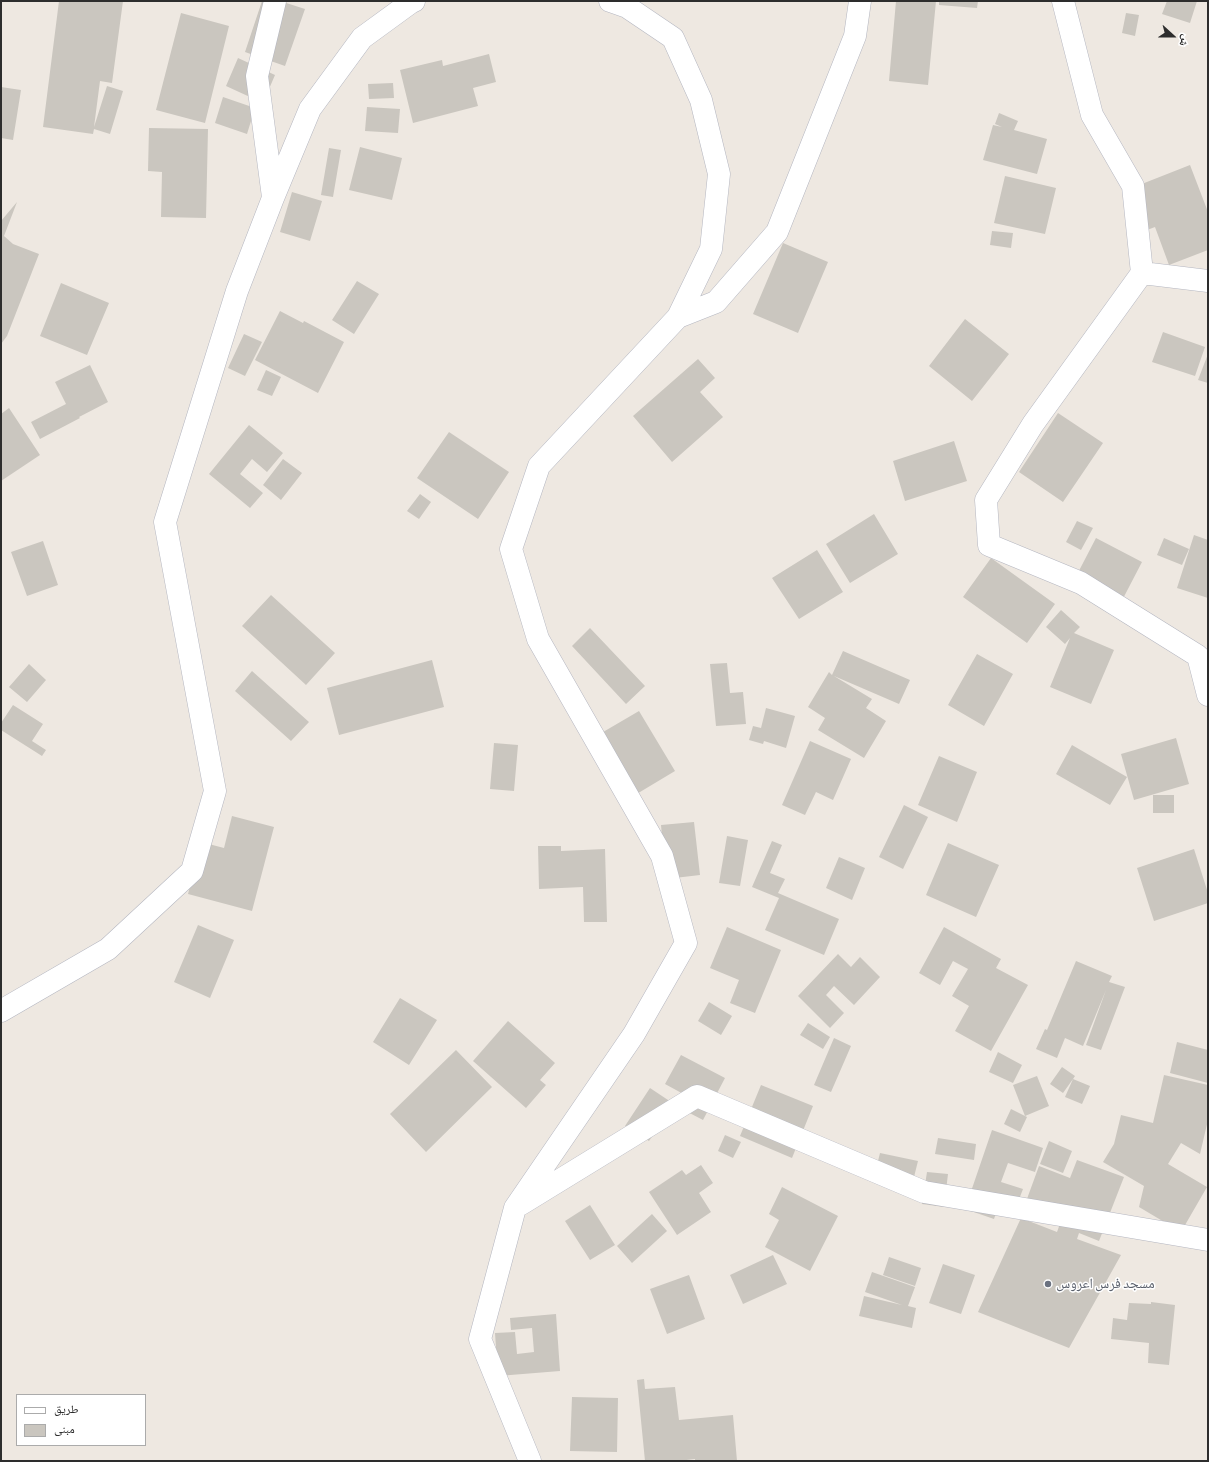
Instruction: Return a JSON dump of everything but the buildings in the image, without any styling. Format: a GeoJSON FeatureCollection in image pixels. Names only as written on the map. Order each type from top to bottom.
{"type":"FeatureCollection","features":[{"type":"Feature","properties":{"kind":"street"},"geometry":{"type":"LineString","coordinates":[[273,198],[257,76],[275,1]]}},
{"type":"Feature","properties":{"kind":"street"},"geometry":{"type":"LineString","coordinates":[[1,1011],[108,949],[192,871],[216,790],[165,522],[237,291],[273,198],[310,109],[362,38],[414,1]]}},
{"type":"Feature","properties":{"kind":"street"},"geometry":{"type":"LineString","coordinates":[[530,1461],[480,1339],[514,1208],[634,1034],[686,943],[662,856],[538,639],[512,550],[539,466],[678,317],[711,249],[719,174],[701,100],[673,38],[628,7],[610,1]]}},
{"type":"Feature","properties":{"kind":"street"},"geometry":{"type":"LineString","coordinates":[[678,317],[716,302],[777,232],[855,36],[860,1]]}},
{"type":"Feature","properties":{"kind":"street"},"geometry":{"type":"LineString","coordinates":[[1063,1],[1092,115],[1133,186],[1142,273],[1033,424],[986,500],[989,545],[1081,583],[1198,656],[1208,694]]}},
{"type":"Feature","properties":{"kind":"street"},"geometry":{"type":"LineString","coordinates":[[1142,273],[1208,281]]}},
{"type":"Feature","properties":{"kind":"street"},"geometry":{"type":"LineString","coordinates":[[514,1208],[697,1096],[924,1192],[1208,1240]]}},
{"type":"Feature","properties":{"kind":"place","name":"مسجد فرس اعروس"},"geometry":{"type":"Point","coordinates":[1048,1284]}}]}
